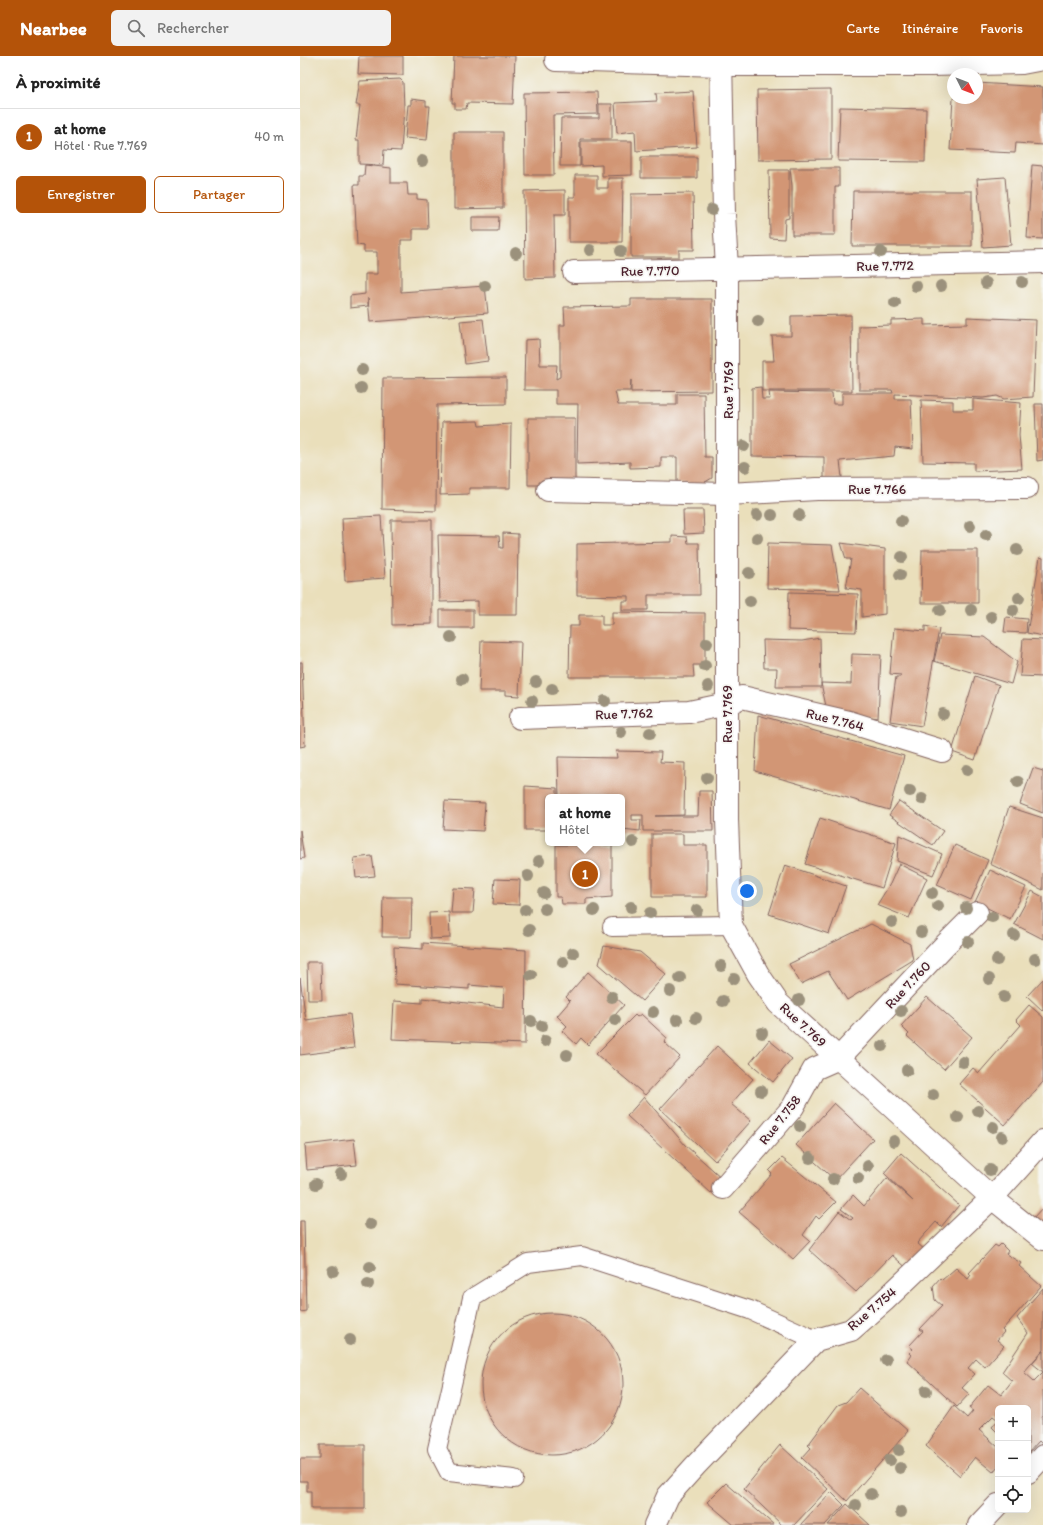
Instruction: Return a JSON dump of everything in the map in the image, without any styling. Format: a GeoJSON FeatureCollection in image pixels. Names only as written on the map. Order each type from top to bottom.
{"type":"FeatureCollection","features":[{"type":"Feature","properties":{"kind":"street"},"geometry":{"type":"LineString","coordinates":[[556,60],[931,65],[1022,63],[1043,59]]}},
{"type":"Feature","properties":{"kind":"street","name":"Rue 7.769"},"geometry":{"type":"LineString","coordinates":[[720,61],[727,269],[727,820],[731,925],[758,974],[778,1003],[992,1198],[1043,1240]]}},
{"type":"Feature","properties":{"kind":"street","name":"Rue 7.772"},"geometry":{"type":"LineString","coordinates":[[727,269],[1043,262]]}},
{"type":"Feature","properties":{"kind":"street","name":"Rue 7.770"},"geometry":{"type":"LineString","coordinates":[[574,272],[727,269]]}},
{"type":"Feature","properties":{"kind":"street","name":"Rue 7.766"},"geometry":{"type":"LineString","coordinates":[[548,490],[728,494],[817,489],[1027,488]]}},
{"type":"Feature","properties":{"kind":"street","name":"Rue 7.764"},"geometry":{"type":"LineString","coordinates":[[727,704],[742,697],[849,722],[942,751]]}},
{"type":"Feature","properties":{"kind":"street","name":"Rue 7.762"},"geometry":{"type":"LineString","coordinates":[[520,718],[689,712],[727,704]]}},
{"type":"Feature","properties":{"kind":"street","name":"Rue 7.760"},"geometry":{"type":"LineString","coordinates":[[839,1058],[977,913]]}},
{"type":"Feature","properties":{"kind":"street","name":"Rue 7.758"},"geometry":{"type":"LineString","coordinates":[[722,1188],[793,1107],[814,1069],[839,1058]]}},
{"type":"Feature","properties":{"kind":"street","name":"Rue 7.754"},"geometry":{"type":"LineString","coordinates":[[655,1525],[668,1496],[816,1340],[850,1330],[884,1301],[992,1198],[1043,1141]]}},
{"type":"Feature","properties":{"kind":"street"},"geometry":{"type":"LineString","coordinates":[[1031,1469],[1043,1456]]}},
{"type":"Feature","properties":{"kind":"street"},"geometry":{"type":"LineString","coordinates":[[979,1525],[995,1508]]}},
{"type":"Feature","properties":{"kind":"lane"},"geometry":{"type":"LineString","coordinates":[[612,927],[731,925]]}},
{"type":"Feature","properties":{"kind":"lane"},"geometry":{"type":"LineString","coordinates":[[514,1479],[449,1472],[437,1449],[472,1298],[528,1263],[582,1256],[750,1310],[816,1340]]}},
{"type":"Feature","properties":{"kind":"building"},"geometry":{"type":"Polygon","coordinates":[[[359,56],[403,56],[403,75],[358,74],[359,56]]]}},
{"type":"Feature","properties":{"kind":"building"},"geometry":{"type":"Polygon","coordinates":[[[454,56],[515,56],[513,104],[467,103],[466,109],[455,109],[455,103],[452,103],[454,56]]]}},
{"type":"Feature","properties":{"kind":"building"},"geometry":{"type":"Polygon","coordinates":[[[400,79],[403,82],[404,108],[401,151],[384,150],[383,165],[359,164],[359,140],[356,140],[360,105],[356,105],[360,81],[400,79]]]}},
{"type":"Feature","properties":{"kind":"building"},"geometry":{"type":"Polygon","coordinates":[[[983,83],[1043,87],[1043,145],[1016,143],[1015,153],[950,150],[953,104],[983,104],[983,83]]]}},
{"type":"Feature","properties":{"kind":"building"},"geometry":{"type":"Polygon","coordinates":[[[831,89],[831,159],[758,160],[757,90],[831,89]]]}},
{"type":"Feature","properties":{"kind":"building"},"geometry":{"type":"Polygon","coordinates":[[[693,91],[697,147],[636,151],[635,131],[617,133],[615,103],[657,101],[656,93],[693,91]]]}},
{"type":"Feature","properties":{"kind":"building"},"geometry":{"type":"Polygon","coordinates":[[[597,92],[598,114],[553,115],[554,175],[525,175],[524,93],[597,92]]]}},
{"type":"Feature","properties":{"kind":"building"},"geometry":{"type":"Polygon","coordinates":[[[411,99],[426,101],[426,106],[430,106],[427,140],[405,138],[408,105],[411,105],[411,99]]]}},
{"type":"Feature","properties":{"kind":"building"},"geometry":{"type":"Polygon","coordinates":[[[599,104],[612,104],[612,139],[580,139],[580,166],[560,166],[561,118],[599,118],[599,104]]]}},
{"type":"Feature","properties":{"kind":"building"},"geometry":{"type":"Polygon","coordinates":[[[840,107],[926,109],[925,162],[838,161],[840,107]]]}},
{"type":"Feature","properties":{"kind":"building"},"geometry":{"type":"Polygon","coordinates":[[[454,132],[503,132],[503,208],[454,209],[454,132]]]}},
{"type":"Feature","properties":{"kind":"building"},"geometry":{"type":"Polygon","coordinates":[[[581,141],[632,141],[632,175],[602,176],[602,165],[581,166],[581,141]]]}},
{"type":"Feature","properties":{"kind":"building"},"geometry":{"type":"Polygon","coordinates":[[[641,157],[697,157],[697,178],[641,178],[641,157]]]}},
{"type":"Feature","properties":{"kind":"building"},"geometry":{"type":"Polygon","coordinates":[[[365,165],[391,168],[391,183],[407,183],[408,195],[417,195],[417,199],[427,200],[428,229],[413,229],[413,240],[401,240],[401,292],[485,286],[488,313],[370,322],[368,298],[368,306],[350,308],[350,296],[365,294],[365,274],[377,274],[377,252],[364,252],[364,246],[357,245],[354,185],[359,185],[359,176],[364,176],[365,165]]]}},
{"type":"Feature","properties":{"kind":"building"},"geometry":{"type":"Polygon","coordinates":[[[1032,165],[1043,166],[1043,239],[1027,238],[1032,165]]]}},
{"type":"Feature","properties":{"kind":"building"},"geometry":{"type":"Polygon","coordinates":[[[790,168],[839,168],[839,187],[835,187],[835,235],[792,235],[792,186],[790,168]]]}},
{"type":"Feature","properties":{"kind":"building"},"geometry":{"type":"Polygon","coordinates":[[[769,170],[789,170],[789,218],[785,219],[784,239],[770,238],[769,170]]]}},
{"type":"Feature","properties":{"kind":"building"},"geometry":{"type":"Polygon","coordinates":[[[575,175],[597,175],[597,188],[608,188],[608,178],[623,178],[622,242],[569,242],[569,197],[575,197],[575,175]]]}},
{"type":"Feature","properties":{"kind":"building"},"geometry":{"type":"Polygon","coordinates":[[[1005,177],[1011,245],[983,247],[977,179],[1005,177]]]}},
{"type":"Feature","properties":{"kind":"building"},"geometry":{"type":"Polygon","coordinates":[[[565,190],[565,215],[554,215],[555,278],[525,279],[524,191],[565,190]]]}},
{"type":"Feature","properties":{"kind":"building"},"geometry":{"type":"Polygon","coordinates":[[[853,191],[972,191],[972,246],[852,246],[853,191]]]}},
{"type":"Feature","properties":{"kind":"building"},"geometry":{"type":"Polygon","coordinates":[[[693,193],[694,250],[679,250],[679,257],[631,257],[631,194],[693,193]]]}},
{"type":"Feature","properties":{"kind":"building"},"geometry":{"type":"Polygon","coordinates":[[[472,217],[499,217],[498,231],[472,231],[472,217]]]}},
{"type":"Feature","properties":{"kind":"building"},"geometry":{"type":"Polygon","coordinates":[[[631,299],[712,299],[712,391],[631,392],[631,380],[630,391],[615,391],[618,405],[677,405],[677,394],[704,394],[705,457],[712,457],[712,478],[702,484],[677,483],[677,457],[661,457],[661,467],[630,468],[630,462],[577,464],[578,404],[556,404],[556,390],[524,390],[525,340],[539,339],[540,365],[557,365],[556,379],[560,377],[560,325],[565,325],[564,307],[631,306],[631,299]]]}},
{"type":"Feature","properties":{"kind":"building"},"geometry":{"type":"Polygon","coordinates":[[[851,315],[852,391],[762,391],[762,361],[774,361],[772,336],[791,336],[791,316],[851,315]]]}},
{"type":"Feature","properties":{"kind":"building"},"geometry":{"type":"Polygon","coordinates":[[[967,317],[1036,320],[1033,397],[1004,399],[997,396],[983,398],[895,394],[895,399],[911,399],[913,449],[895,447],[894,456],[840,461],[842,477],[824,479],[824,457],[752,456],[752,388],[761,387],[762,399],[770,399],[769,392],[832,393],[833,404],[842,404],[842,393],[893,393],[892,390],[859,390],[859,326],[891,325],[891,320],[924,319],[924,325],[967,324],[967,317]]]}},
{"type":"Feature","properties":{"kind":"building"},"geometry":{"type":"Polygon","coordinates":[[[483,319],[488,361],[465,364],[460,321],[483,319]]]}},
{"type":"Feature","properties":{"kind":"building"},"geometry":{"type":"Polygon","coordinates":[[[506,377],[506,404],[437,405],[436,511],[382,509],[383,378],[506,377]]]}},
{"type":"Feature","properties":{"kind":"building"},"geometry":{"type":"Polygon","coordinates":[[[973,399],[1021,403],[1019,435],[1022,469],[974,471],[974,463],[923,462],[921,400],[953,401],[953,410],[973,410],[973,399]]]}},
{"type":"Feature","properties":{"kind":"building"},"geometry":{"type":"Polygon","coordinates":[[[1035,404],[1043,404],[1043,460],[1037,461],[1035,404]]]}},
{"type":"Feature","properties":{"kind":"building"},"geometry":{"type":"Polygon","coordinates":[[[528,418],[575,418],[575,485],[528,485],[528,418]]]}},
{"type":"Feature","properties":{"kind":"building"},"geometry":{"type":"Polygon","coordinates":[[[478,421],[479,426],[511,424],[510,488],[469,488],[469,494],[440,495],[442,422],[478,421]]]}},
{"type":"Feature","properties":{"kind":"building"},"geometry":{"type":"Polygon","coordinates":[[[683,510],[703,510],[704,533],[684,534],[683,510]]]}},
{"type":"Feature","properties":{"kind":"building"},"geometry":{"type":"Polygon","coordinates":[[[381,516],[385,578],[345,581],[342,518],[381,516]]]}},
{"type":"Feature","properties":{"kind":"building"},"geometry":{"type":"Polygon","coordinates":[[[391,520],[432,520],[432,624],[392,625],[391,520]]]}},
{"type":"Feature","properties":{"kind":"building"},"geometry":{"type":"Polygon","coordinates":[[[503,533],[518,534],[517,615],[478,615],[478,601],[440,602],[438,535],[499,536],[500,548],[503,548],[503,533]]]}},
{"type":"Feature","properties":{"kind":"building"},"geometry":{"type":"Polygon","coordinates":[[[672,536],[687,537],[688,543],[699,543],[700,595],[648,595],[648,610],[622,610],[622,601],[628,601],[628,596],[577,595],[577,544],[672,542],[672,536]]]}},
{"type":"Feature","properties":{"kind":"building"},"geometry":{"type":"Polygon","coordinates":[[[768,543],[832,545],[840,590],[767,588],[768,543]]]}},
{"type":"Feature","properties":{"kind":"building"},"geometry":{"type":"Polygon","coordinates":[[[841,543],[885,549],[885,614],[862,617],[862,590],[846,588],[851,559],[846,559],[841,543]]]}},
{"type":"Feature","properties":{"kind":"building"},"geometry":{"type":"Polygon","coordinates":[[[922,550],[978,550],[978,603],[921,603],[922,550]]]}},
{"type":"Feature","properties":{"kind":"building"},"geometry":{"type":"Polygon","coordinates":[[[1040,557],[1043,558],[1043,636],[1027,633],[1040,557]]]}},
{"type":"Feature","properties":{"kind":"building"},"geometry":{"type":"Polygon","coordinates":[[[789,592],[858,594],[856,632],[788,630],[789,592]]]}},
{"type":"Feature","properties":{"kind":"building"},"geometry":{"type":"Polygon","coordinates":[[[440,610],[473,610],[473,628],[440,628],[440,610]]]}},
{"type":"Feature","properties":{"kind":"building"},"geometry":{"type":"Polygon","coordinates":[[[612,612],[705,613],[705,665],[693,665],[694,677],[569,677],[570,626],[579,626],[579,615],[602,615],[602,625],[612,625],[612,612]]]}},
{"type":"Feature","properties":{"kind":"building"},"geometry":{"type":"Polygon","coordinates":[[[1006,617],[1027,619],[1026,633],[1004,632],[1006,617]]]}},
{"type":"Feature","properties":{"kind":"building"},"geometry":{"type":"Polygon","coordinates":[[[925,626],[939,629],[922,726],[890,721],[896,677],[900,677],[901,675],[890,674],[894,628],[925,631],[925,626]]]}},
{"type":"Feature","properties":{"kind":"building"},"geometry":{"type":"Polygon","coordinates":[[[940,635],[984,637],[1017,662],[1011,684],[934,661],[940,635]]]}},
{"type":"Feature","properties":{"kind":"building"},"geometry":{"type":"Polygon","coordinates":[[[820,638],[821,687],[776,687],[777,668],[764,668],[763,640],[802,641],[820,638]]]}},
{"type":"Feature","properties":{"kind":"building"},"geometry":{"type":"Polygon","coordinates":[[[1023,639],[1043,640],[1043,677],[1020,676],[1023,639]]]}},
{"type":"Feature","properties":{"kind":"building"},"geometry":{"type":"Polygon","coordinates":[[[481,641],[521,642],[519,696],[506,695],[506,691],[479,691],[481,641]]]}},
{"type":"Feature","properties":{"kind":"building"},"geometry":{"type":"Polygon","coordinates":[[[852,654],[881,655],[878,718],[827,711],[821,683],[851,684],[852,654]]]}},
{"type":"Feature","properties":{"kind":"building"},"geometry":{"type":"Polygon","coordinates":[[[300,662],[302,662],[305,746],[300,747],[300,662]]]}},
{"type":"Feature","properties":{"kind":"building"},"geometry":{"type":"Polygon","coordinates":[[[975,676],[999,685],[975,760],[952,752],[975,676]]]}},
{"type":"Feature","properties":{"kind":"building"},"geometry":{"type":"Polygon","coordinates":[[[758,715],[904,756],[889,810],[755,771],[758,715]]]}},
{"type":"Feature","properties":{"kind":"building"},"geometry":{"type":"Polygon","coordinates":[[[616,751],[661,752],[660,762],[685,763],[684,815],[655,816],[698,816],[699,791],[712,791],[713,831],[643,831],[643,815],[632,815],[632,820],[641,820],[640,831],[625,829],[625,794],[559,794],[558,757],[617,758],[616,751]]]}},
{"type":"Feature","properties":{"kind":"building"},"geometry":{"type":"Polygon","coordinates":[[[1033,768],[1043,771],[1043,813],[1020,804],[1033,768]]]}},
{"type":"Feature","properties":{"kind":"building"},"geometry":{"type":"Polygon","coordinates":[[[525,786],[557,788],[557,794],[545,794],[545,830],[525,830],[525,786]]]}},
{"type":"Feature","properties":{"kind":"building"},"geometry":{"type":"Polygon","coordinates":[[[445,801],[485,803],[483,831],[443,829],[445,801]]]}},
{"type":"Feature","properties":{"kind":"building"},"geometry":{"type":"Polygon","coordinates":[[[899,801],[943,831],[933,845],[889,815],[899,801]]]}},
{"type":"Feature","properties":{"kind":"building"},"geometry":{"type":"Polygon","coordinates":[[[1009,807],[1043,818],[1043,890],[990,864],[1009,807]]]}},
{"type":"Feature","properties":{"kind":"building"},"geometry":{"type":"Polygon","coordinates":[[[820,818],[896,843],[882,888],[805,864],[820,818]]]}},
{"type":"Feature","properties":{"kind":"building"},"geometry":{"type":"Polygon","coordinates":[[[300,830],[304,858],[300,859],[300,830]]]}},
{"type":"Feature","properties":{"kind":"building"},"geometry":{"type":"Polygon","coordinates":[[[652,834],[683,834],[683,845],[707,845],[707,897],[652,897],[652,834]]]}},
{"type":"Feature","properties":{"kind":"building"},"geometry":{"type":"Polygon","coordinates":[[[899,835],[942,854],[933,875],[897,861],[899,835]]]}},
{"type":"Feature","properties":{"kind":"building"},"geometry":{"type":"Polygon","coordinates":[[[955,845],[988,860],[971,900],[937,885],[955,845]]]}},
{"type":"Feature","properties":{"kind":"building"},"geometry":{"type":"Polygon","coordinates":[[[556,846],[612,846],[612,897],[586,899],[586,904],[562,904],[561,897],[556,897],[556,846]]]}},
{"type":"Feature","properties":{"kind":"building"},"geometry":{"type":"Polygon","coordinates":[[[372,856],[375,876],[356,878],[354,858],[372,856]]]}},
{"type":"Feature","properties":{"kind":"building"},"geometry":{"type":"Polygon","coordinates":[[[899,864],[927,878],[909,918],[877,905],[890,884],[899,864]]]}},
{"type":"Feature","properties":{"kind":"building"},"geometry":{"type":"Polygon","coordinates":[[[785,865],[846,886],[829,934],[769,914],[785,865]]]}},
{"type":"Feature","properties":{"kind":"building"},"geometry":{"type":"Polygon","coordinates":[[[990,870],[1026,887],[1010,919],[975,902],[990,870]]]}},
{"type":"Feature","properties":{"kind":"building"},"geometry":{"type":"Polygon","coordinates":[[[495,879],[520,880],[519,905],[493,904],[495,879]]]}},
{"type":"Feature","properties":{"kind":"building"},"geometry":{"type":"Polygon","coordinates":[[[453,888],[475,889],[473,913],[451,913],[453,888]]]}},
{"type":"Feature","properties":{"kind":"building"},"geometry":{"type":"Polygon","coordinates":[[[1032,891],[1043,897],[1043,939],[1014,924],[1032,891]]]}},
{"type":"Feature","properties":{"kind":"building"},"geometry":{"type":"Polygon","coordinates":[[[383,897],[412,897],[411,937],[382,937],[383,897]]]}},
{"type":"Feature","properties":{"kind":"building"},"geometry":{"type":"Polygon","coordinates":[[[449,912],[450,938],[430,939],[429,913],[449,912]]]}},
{"type":"Feature","properties":{"kind":"building"},"geometry":{"type":"Polygon","coordinates":[[[871,924],[910,944],[913,960],[847,1000],[828,971],[801,984],[789,964],[871,924]]]}},
{"type":"Feature","properties":{"kind":"building"},"geometry":{"type":"Polygon","coordinates":[[[423,943],[526,950],[525,1044],[392,1039],[394,1001],[422,1003],[422,998],[503,1007],[504,988],[469,985],[469,989],[395,984],[394,947],[423,949],[423,943]]]}},
{"type":"Feature","properties":{"kind":"building"},"geometry":{"type":"Polygon","coordinates":[[[604,946],[640,952],[666,974],[642,1001],[599,964],[604,946]]]}},
{"type":"Feature","properties":{"kind":"building"},"geometry":{"type":"Polygon","coordinates":[[[307,962],[321,962],[322,1000],[308,1000],[307,962]]]}},
{"type":"Feature","properties":{"kind":"building"},"geometry":{"type":"Polygon","coordinates":[[[588,972],[624,1005],[588,1045],[581,1038],[576,1044],[562,1031],[567,1026],[557,1016],[570,1001],[566,997],[588,972]]]}},
{"type":"Feature","properties":{"kind":"building"},"geometry":{"type":"Polygon","coordinates":[[[300,978],[306,1020],[350,1014],[354,1048],[300,1055],[300,978]]]}},
{"type":"Feature","properties":{"kind":"building"},"geometry":{"type":"Polygon","coordinates":[[[1043,979],[1043,1011],[1027,996],[1043,979]]]}},
{"type":"Feature","properties":{"kind":"building"},"geometry":{"type":"Polygon","coordinates":[[[927,997],[972,1037],[944,1069],[907,1036],[909,1034],[901,1026],[927,997]]]}},
{"type":"Feature","properties":{"kind":"building"},"geometry":{"type":"Polygon","coordinates":[[[1029,1005],[1043,1017],[1043,1082],[1005,1125],[959,1084],[973,1068],[979,1073],[1021,1025],[1016,1020],[1029,1005]]]}},
{"type":"Feature","properties":{"kind":"building"},"geometry":{"type":"Polygon","coordinates":[[[641,1014],[667,1038],[664,1042],[680,1057],[645,1095],[596,1054],[635,1015],[637,1017],[641,1014]]]}},
{"type":"Feature","properties":{"kind":"building"},"geometry":{"type":"Polygon","coordinates":[[[769,1040],[792,1059],[773,1082],[750,1063],[769,1040]]]}},
{"type":"Feature","properties":{"kind":"building"},"geometry":{"type":"Polygon","coordinates":[[[717,1046],[753,1079],[731,1104],[751,1121],[715,1161],[660,1109],[717,1046]]]}},
{"type":"Feature","properties":{"kind":"building"},"geometry":{"type":"Polygon","coordinates":[[[644,1097],[685,1145],[723,1179],[711,1193],[627,1116],[644,1097]]]}},
{"type":"Feature","properties":{"kind":"building"},"geometry":{"type":"Polygon","coordinates":[[[834,1103],[873,1139],[835,1180],[796,1145],[834,1103]]]}},
{"type":"Feature","properties":{"kind":"building"},"geometry":{"type":"Polygon","coordinates":[[[354,1139],[357,1165],[307,1170],[305,1145],[354,1139]]]}},
{"type":"Feature","properties":{"kind":"building"},"geometry":{"type":"Polygon","coordinates":[[[901,1153],[959,1205],[941,1227],[936,1222],[917,1243],[925,1250],[909,1270],[892,1255],[856,1292],[809,1250],[839,1211],[851,1220],[853,1218],[841,1209],[853,1195],[864,1206],[887,1178],[913,1201],[884,1173],[901,1153]]]}},
{"type":"Feature","properties":{"kind":"building"},"geometry":{"type":"Polygon","coordinates":[[[782,1158],[836,1202],[819,1219],[816,1216],[803,1235],[810,1241],[793,1259],[739,1212],[772,1174],[769,1171],[782,1158]]]}},
{"type":"Feature","properties":{"kind":"building"},"geometry":{"type":"Polygon","coordinates":[[[1043,1207],[1043,1226],[1033,1218],[1043,1207]]]}},
{"type":"Feature","properties":{"kind":"building"},"geometry":{"type":"Polygon","coordinates":[[[300,1221],[304,1221],[306,1311],[300,1312],[300,1221]]]}},
{"type":"Feature","properties":{"kind":"building"},"geometry":{"type":"Polygon","coordinates":[[[1001,1244],[1008,1251],[1006,1254],[1021,1263],[1019,1266],[1041,1286],[1002,1330],[1004,1332],[997,1340],[1004,1346],[985,1367],[976,1359],[968,1368],[975,1374],[962,1388],[969,1394],[957,1407],[907,1361],[911,1355],[909,1353],[913,1349],[909,1346],[923,1331],[920,1329],[942,1306],[935,1300],[933,1286],[940,1278],[942,1280],[956,1268],[968,1279],[971,1275],[969,1273],[995,1245],[998,1247],[1001,1244]]]}},
{"type":"Feature","properties":{"kind":"building"},"geometry":{"type":"Polygon","coordinates":[[[1043,1288],[1043,1350],[1024,1372],[1034,1381],[1043,1372],[1043,1445],[1039,1441],[1031,1450],[1031,1405],[995,1405],[995,1418],[993,1416],[979,1430],[995,1444],[995,1470],[993,1472],[975,1457],[960,1476],[926,1446],[954,1406],[967,1418],[973,1411],[969,1408],[988,1385],[1001,1395],[1012,1381],[1002,1372],[1028,1333],[1017,1318],[1043,1288]]]}},
{"type":"Feature","properties":{"kind":"building"},"geometry":{"type":"Polygon","coordinates":[[[545,1313],[559,1313],[586,1321],[607,1339],[618,1357],[622,1370],[622,1398],[615,1418],[597,1439],[586,1447],[573,1452],[559,1455],[545,1455],[518,1447],[497,1429],[489,1418],[484,1405],[481,1391],[481,1377],[489,1350],[507,1329],[518,1321],[531,1316],[545,1313]]]}},
{"type":"Feature","properties":{"kind":"building"},"geometry":{"type":"Polygon","coordinates":[[[1043,1351],[1043,1372],[1032,1363],[1043,1351]]]}},
{"type":"Feature","properties":{"kind":"building"},"geometry":{"type":"Polygon","coordinates":[[[859,1388],[908,1431],[847,1501],[802,1458],[811,1448],[808,1445],[838,1405],[846,1402],[859,1388]]]}},
{"type":"Feature","properties":{"kind":"building"},"geometry":{"type":"Polygon","coordinates":[[[320,1445],[365,1445],[365,1509],[311,1509],[311,1491],[307,1491],[307,1481],[300,1481],[300,1459],[320,1459],[320,1445]]]}},
{"type":"Feature","properties":{"kind":"building"},"geometry":{"type":"Polygon","coordinates":[[[780,1445],[828,1489],[794,1525],[782,1525],[744,1489],[780,1445]]]}},
{"type":"Feature","properties":{"kind":"building"},"geometry":{"type":"Polygon","coordinates":[[[726,1483],[774,1525],[734,1525],[707,1502],[726,1483]]]}},
{"type":"Feature","properties":{"kind":"building"},"geometry":{"type":"Polygon","coordinates":[[[831,1492],[844,1505],[825,1525],[800,1525],[831,1492]]]}},
{"type":"Feature","properties":{"kind":"building"},"geometry":{"type":"Polygon","coordinates":[[[847,1504],[870,1525],[828,1525],[847,1504]]]}},
{"type":"Feature","properties":{"kind":"place","name":"at home"},"geometry":{"type":"Point","coordinates":[585,874]}}]}
